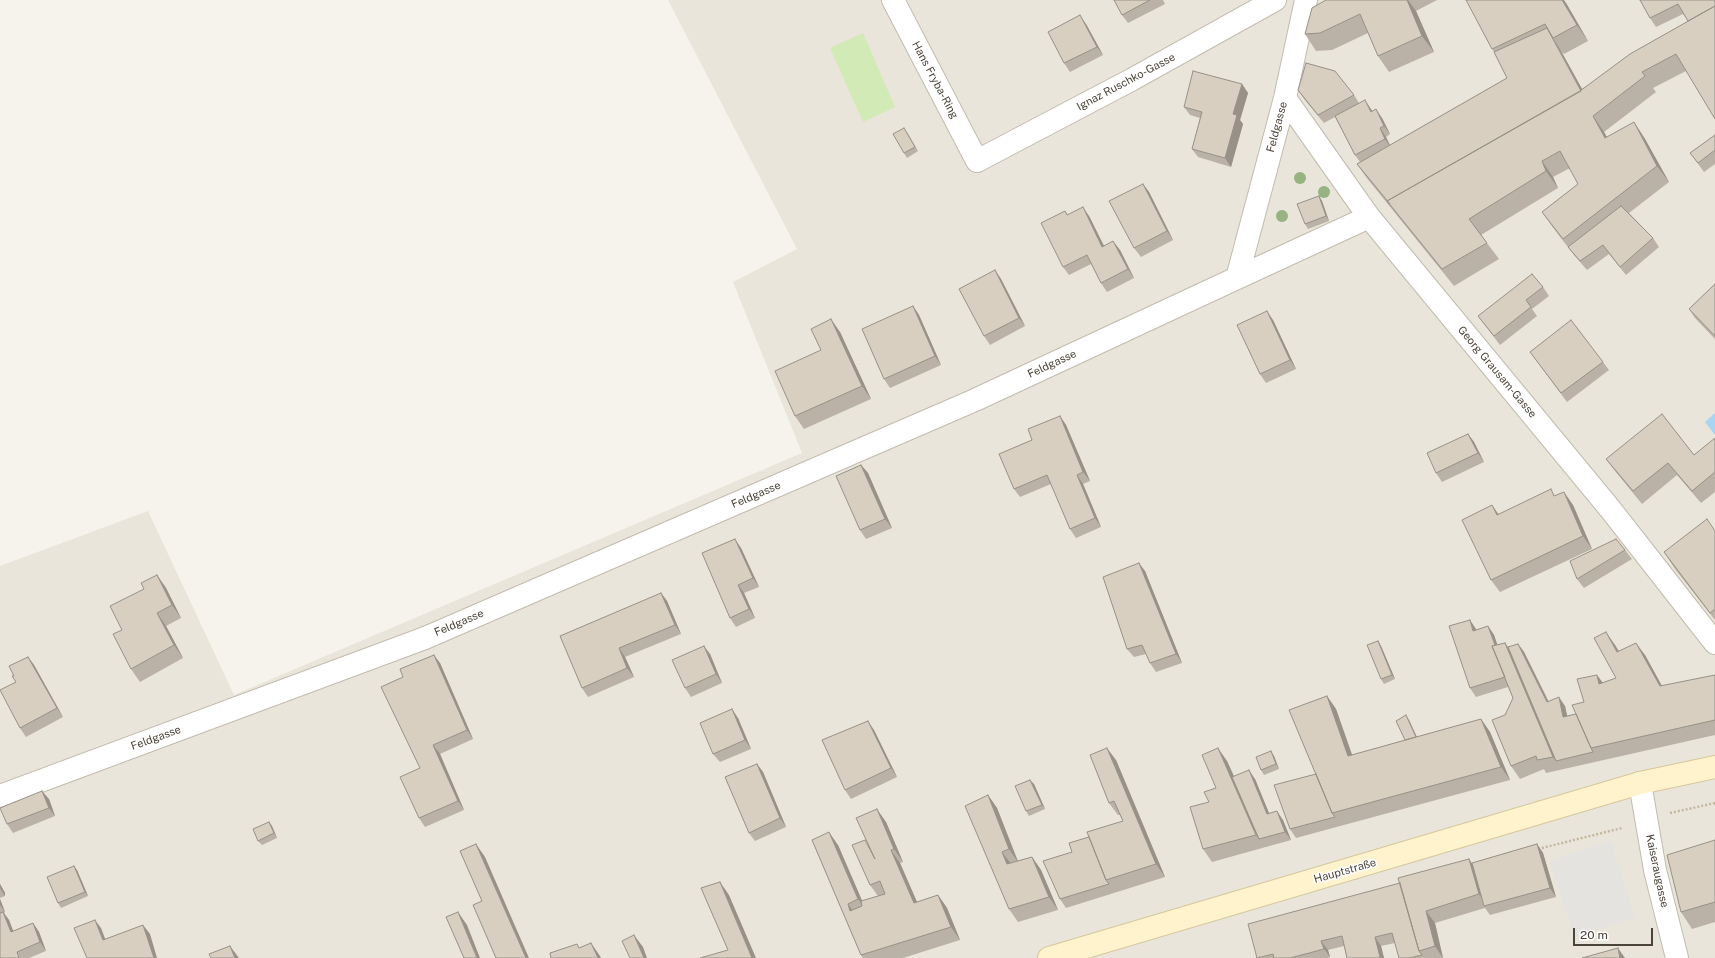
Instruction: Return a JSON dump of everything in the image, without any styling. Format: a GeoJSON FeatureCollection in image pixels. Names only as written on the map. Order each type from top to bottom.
{"type":"FeatureCollection","features":[{"type":"Feature","properties":{"kind":"main road","name":"Hauptstraße"},"geometry":{"type":"LineString","coordinates":[[1049,958],[1640,783],[1715,767]]}},
{"type":"Feature","properties":{"kind":"street","name":"Hans Fryba-Ring"},"geometry":{"type":"LineString","coordinates":[[893,0],[977,161]]}},
{"type":"Feature","properties":{"kind":"street","name":"Ignaz Ruschko-Gasse"},"geometry":{"type":"LineString","coordinates":[[977,161],[1131,80],[1275,0]]}},
{"type":"Feature","properties":{"kind":"street","name":"Feldgasse"},"geometry":{"type":"LineString","coordinates":[[0,796],[425,638],[975,400],[1238,278],[1285,98],[1306,0]]}},
{"type":"Feature","properties":{"kind":"street","name":"Georg Grausam-Gasse"},"geometry":{"type":"LineString","coordinates":[[1285,98],[1369,217],[1611,510],[1715,643]]}},
{"type":"Feature","properties":{"kind":"street"},"geometry":{"type":"LineString","coordinates":[[1238,278],[1369,217]]}},
{"type":"Feature","properties":{"kind":"street","name":"Kaiseraugasse"},"geometry":{"type":"LineString","coordinates":[[1640,783],[1655,870],[1677,958]]}},
{"type":"Feature","properties":{"kind":"path"},"geometry":{"type":"LineString","coordinates":[[1533,850],[1625,828]]}},
{"type":"Feature","properties":{"kind":"shaded area"},"geometry":{"type":"Polygon","coordinates":[[[668,0],[1715,0],[1715,958],[0,958],[0,566],[148,511],[234,695],[802,453],[733,282],[797,249],[668,0]]]}},
{"type":"Feature","properties":{"kind":"shaded area"},"geometry":{"type":"Polygon","coordinates":[[[1611,841],[1635,918],[1574,937],[1550,860],[1611,841]]]}},
{"type":"Feature","properties":{"kind":"green space"},"geometry":{"type":"Polygon","coordinates":[[[863,33],[895,107],[863,122],[830,48],[863,33]]]}},
{"type":"Feature","properties":{"kind":"water"},"geometry":{"type":"Polygon","coordinates":[[[1715,413],[1715,435],[1705,422],[1715,413]]]}},
{"type":"Feature","properties":{"kind":"building"},"geometry":{"type":"Polygon","coordinates":[[[1114,0],[1150,0],[1122,15],[1114,0]]]}},
{"type":"Feature","properties":{"kind":"building"},"geometry":{"type":"Polygon","coordinates":[[[1326,0],[1407,0],[1422,36],[1378,56],[1360,14],[1320,33],[1305,34],[1312,8],[1326,0]]]}},
{"type":"Feature","properties":{"kind":"building"},"geometry":{"type":"Polygon","coordinates":[[[1466,0],[1562,0],[1577,25],[1553,38],[1545,24],[1492,49],[1466,0]]]}},
{"type":"Feature","properties":{"kind":"building"},"geometry":{"type":"Polygon","coordinates":[[[1640,0],[1714,0],[1715,6],[1688,21],[1678,4],[1650,18],[1640,0]]]}},
{"type":"Feature","properties":{"kind":"building"},"geometry":{"type":"Polygon","coordinates":[[[1715,6],[1715,119],[1676,54],[1642,72],[1645,76],[1593,116],[1605,138],[1634,122],[1657,166],[1563,239],[1542,212],[1578,184],[1560,151],[1542,161],[1546,171],[1469,219],[1487,243],[1442,269],[1387,201],[1580,91],[1630,54],[1715,6]]]}},
{"type":"Feature","properties":{"kind":"building"},"geometry":{"type":"Polygon","coordinates":[[[1080,15],[1097,47],[1064,63],[1048,32],[1080,15]]]}},
{"type":"Feature","properties":{"kind":"building"},"geometry":{"type":"Polygon","coordinates":[[[1547,28],[1581,91],[1387,201],[1357,164],[1507,78],[1494,52],[1547,28]]]}},
{"type":"Feature","properties":{"kind":"building"},"geometry":{"type":"Polygon","coordinates":[[[1306,63],[1335,71],[1354,95],[1318,115],[1298,90],[1306,63]]]}},
{"type":"Feature","properties":{"kind":"building"},"geometry":{"type":"Polygon","coordinates":[[[1193,71],[1242,84],[1233,114],[1237,115],[1225,158],[1192,149],[1202,112],[1184,107],[1193,71]]]}},
{"type":"Feature","properties":{"kind":"building"},"geometry":{"type":"Polygon","coordinates":[[[1365,100],[1371,112],[1376,109],[1384,126],[1380,128],[1385,139],[1355,155],[1335,116],[1365,100]]]}},
{"type":"Feature","properties":{"kind":"building"},"geometry":{"type":"Polygon","coordinates":[[[904,128],[915,147],[904,153],[893,134],[904,128]]]}},
{"type":"Feature","properties":{"kind":"building"},"geometry":{"type":"Polygon","coordinates":[[[1715,135],[1715,150],[1698,163],[1690,153],[1715,135]]]}},
{"type":"Feature","properties":{"kind":"building"},"geometry":{"type":"Polygon","coordinates":[[[1143,184],[1167,231],[1134,248],[1109,201],[1143,184]]]}},
{"type":"Feature","properties":{"kind":"building"},"geometry":{"type":"Polygon","coordinates":[[[1319,196],[1326,216],[1305,224],[1297,204],[1319,196]]]}},
{"type":"Feature","properties":{"kind":"building"},"geometry":{"type":"Polygon","coordinates":[[[1621,206],[1653,238],[1620,267],[1603,245],[1580,261],[1568,247],[1621,206]]]}},
{"type":"Feature","properties":{"kind":"building"},"geometry":{"type":"Polygon","coordinates":[[[1083,207],[1102,247],[1113,241],[1128,269],[1101,283],[1087,255],[1063,267],[1041,223],[1065,211],[1067,215],[1083,207]]]}},
{"type":"Feature","properties":{"kind":"building"},"geometry":{"type":"Polygon","coordinates":[[[995,270],[1019,318],[984,336],[959,289],[995,270]]]}},
{"type":"Feature","properties":{"kind":"building"},"geometry":{"type":"Polygon","coordinates":[[[1532,274],[1543,287],[1526,300],[1531,307],[1494,336],[1478,316],[1532,274]]]}},
{"type":"Feature","properties":{"kind":"building"},"geometry":{"type":"Polygon","coordinates":[[[1715,284],[1715,336],[1689,309],[1715,284]]]}},
{"type":"Feature","properties":{"kind":"building"},"geometry":{"type":"Polygon","coordinates":[[[913,306],[935,356],[884,379],[862,329],[913,306]]]}},
{"type":"Feature","properties":{"kind":"building"},"geometry":{"type":"Polygon","coordinates":[[[1267,311],[1290,360],[1260,374],[1237,325],[1267,311]]]}},
{"type":"Feature","properties":{"kind":"building"},"geometry":{"type":"Polygon","coordinates":[[[831,319],[862,386],[795,416],[775,371],[821,350],[811,329],[831,319]]]}},
{"type":"Feature","properties":{"kind":"building"},"geometry":{"type":"Polygon","coordinates":[[[1571,320],[1603,362],[1561,393],[1530,352],[1571,320]]]}},
{"type":"Feature","properties":{"kind":"building"},"geometry":{"type":"Polygon","coordinates":[[[1662,414],[1694,455],[1715,438],[1715,472],[1692,491],[1668,463],[1633,491],[1606,459],[1662,414]]]}},
{"type":"Feature","properties":{"kind":"building"},"geometry":{"type":"Polygon","coordinates":[[[1060,416],[1083,472],[1077,475],[1095,518],[1070,529],[1047,475],[1014,489],[999,454],[1032,440],[1028,429],[1060,416]]]}},
{"type":"Feature","properties":{"kind":"building"},"geometry":{"type":"Polygon","coordinates":[[[1468,434],[1478,453],[1436,473],[1427,453],[1468,434]]]}},
{"type":"Feature","properties":{"kind":"building"},"geometry":{"type":"Polygon","coordinates":[[[861,465],[885,519],[860,530],[836,476],[861,465]]]}},
{"type":"Feature","properties":{"kind":"building"},"geometry":{"type":"Polygon","coordinates":[[[1551,489],[1554,496],[1564,492],[1583,536],[1491,580],[1462,520],[1492,505],[1497,515],[1551,489]]]}},
{"type":"Feature","properties":{"kind":"building"},"geometry":{"type":"Polygon","coordinates":[[[1707,519],[1715,531],[1715,609],[1710,613],[1664,552],[1707,519]]]}},
{"type":"Feature","properties":{"kind":"building"},"geometry":{"type":"Polygon","coordinates":[[[735,539],[753,578],[738,585],[749,609],[730,618],[702,553],[735,539]]]}},
{"type":"Feature","properties":{"kind":"building"},"geometry":{"type":"Polygon","coordinates":[[[1616,539],[1625,550],[1577,579],[1570,561],[1616,539]]]}},
{"type":"Feature","properties":{"kind":"building"},"geometry":{"type":"Polygon","coordinates":[[[1139,563],[1176,654],[1150,663],[1142,645],[1127,649],[1103,577],[1139,563]]]}},
{"type":"Feature","properties":{"kind":"building"},"geometry":{"type":"Polygon","coordinates":[[[157,575],[172,605],[157,613],[174,645],[131,669],[113,634],[122,630],[110,606],[144,589],[141,583],[157,575]]]}},
{"type":"Feature","properties":{"kind":"building"},"geometry":{"type":"Polygon","coordinates":[[[661,593],[675,625],[619,648],[627,668],[582,688],[560,636],[661,593]]]}},
{"type":"Feature","properties":{"kind":"building"},"geometry":{"type":"Polygon","coordinates":[[[1470,620],[1473,631],[1488,626],[1495,645],[1492,646],[1505,677],[1470,688],[1449,626],[1470,620]]]}},
{"type":"Feature","properties":{"kind":"building"},"geometry":{"type":"Polygon","coordinates":[[[1606,632],[1617,652],[1636,643],[1660,686],[1715,675],[1715,720],[1591,748],[1572,705],[1584,702],[1577,679],[1597,675],[1599,684],[1616,678],[1594,638],[1606,632]]]}},
{"type":"Feature","properties":{"kind":"building"},"geometry":{"type":"Polygon","coordinates":[[[1378,641],[1392,675],[1381,679],[1367,645],[1378,641]]]}},
{"type":"Feature","properties":{"kind":"building"},"geometry":{"type":"Polygon","coordinates":[[[1505,643],[1553,757],[1537,760],[1536,756],[1511,766],[1492,720],[1505,715],[1513,698],[1492,646],[1505,643]]]}},
{"type":"Feature","properties":{"kind":"building"},"geometry":{"type":"Polygon","coordinates":[[[1518,644],[1547,702],[1559,697],[1563,717],[1576,714],[1593,752],[1556,761],[1508,647],[1518,644]]]}},
{"type":"Feature","properties":{"kind":"building"},"geometry":{"type":"Polygon","coordinates":[[[704,646],[716,674],[685,688],[672,660],[704,646]]]}},
{"type":"Feature","properties":{"kind":"building"},"geometry":{"type":"Polygon","coordinates":[[[434,655],[467,730],[433,745],[458,801],[419,818],[400,777],[420,768],[381,687],[403,677],[400,669],[434,655]]]}},
{"type":"Feature","properties":{"kind":"building"},"geometry":{"type":"Polygon","coordinates":[[[28,657],[57,708],[20,728],[0,690],[16,682],[12,676],[14,676],[9,666],[28,657]]]}},
{"type":"Feature","properties":{"kind":"building"},"geometry":{"type":"Polygon","coordinates":[[[1327,696],[1348,756],[1481,719],[1501,767],[1332,813],[1289,710],[1327,696]]]}},
{"type":"Feature","properties":{"kind":"building"},"geometry":{"type":"Polygon","coordinates":[[[732,709],[745,740],[713,754],[700,723],[732,709]]]}},
{"type":"Feature","properties":{"kind":"building"},"geometry":{"type":"Polygon","coordinates":[[[1406,715],[1416,737],[1405,740],[1396,721],[1406,715]]]}},
{"type":"Feature","properties":{"kind":"building"},"geometry":{"type":"Polygon","coordinates":[[[868,721],[891,768],[845,790],[822,740],[868,721]]]}},
{"type":"Feature","properties":{"kind":"building"},"geometry":{"type":"Polygon","coordinates":[[[1107,748],[1156,864],[1106,880],[1087,832],[1123,821],[1114,801],[1109,803],[1090,755],[1107,748]]]}},
{"type":"Feature","properties":{"kind":"building"},"geometry":{"type":"Polygon","coordinates":[[[1218,748],[1256,835],[1203,849],[1190,807],[1209,802],[1204,792],[1216,788],[1202,755],[1218,748]]]}},
{"type":"Feature","properties":{"kind":"building"},"geometry":{"type":"Polygon","coordinates":[[[1271,751],[1276,764],[1261,770],[1256,757],[1271,751]]]}},
{"type":"Feature","properties":{"kind":"building"},"geometry":{"type":"Polygon","coordinates":[[[757,764],[780,818],[749,833],[725,777],[757,764]]]}},
{"type":"Feature","properties":{"kind":"building"},"geometry":{"type":"Polygon","coordinates":[[[1249,770],[1267,814],[1277,811],[1285,832],[1259,839],[1232,777],[1249,770]]]}},
{"type":"Feature","properties":{"kind":"building"},"geometry":{"type":"Polygon","coordinates":[[[1316,774],[1335,817],[1290,829],[1274,785],[1316,774]]]}},
{"type":"Feature","properties":{"kind":"building"},"geometry":{"type":"Polygon","coordinates":[[[1030,780],[1042,805],[1026,811],[1015,786],[1030,780]]]}},
{"type":"Feature","properties":{"kind":"building"},"geometry":{"type":"Polygon","coordinates":[[[42,791],[49,808],[7,824],[0,808],[42,791]]]}},
{"type":"Feature","properties":{"kind":"building"},"geometry":{"type":"Polygon","coordinates":[[[988,795],[1009,849],[1002,852],[1007,864],[1032,857],[1049,897],[1009,909],[965,806],[988,795]]]}},
{"type":"Feature","properties":{"kind":"building"},"geometry":{"type":"Polygon","coordinates":[[[877,809],[894,849],[891,850],[914,903],[938,895],[951,927],[861,955],[812,840],[829,832],[858,899],[848,904],[850,911],[862,906],[861,901],[885,894],[880,881],[870,885],[852,845],[865,840],[875,859],[856,818],[877,809]]]}},
{"type":"Feature","properties":{"kind":"building"},"geometry":{"type":"Polygon","coordinates":[[[269,822],[274,833],[258,841],[253,829],[269,822]]]}},
{"type":"Feature","properties":{"kind":"building"},"geometry":{"type":"Polygon","coordinates":[[[1089,837],[1109,884],[1060,899],[1043,861],[1072,852],[1069,843],[1089,837]]]}},
{"type":"Feature","properties":{"kind":"building"},"geometry":{"type":"Polygon","coordinates":[[[1715,840],[1715,902],[1681,912],[1667,855],[1715,840]]]}},
{"type":"Feature","properties":{"kind":"building"},"geometry":{"type":"Polygon","coordinates":[[[476,844],[526,958],[496,958],[473,905],[482,901],[460,851],[476,844]]]}},
{"type":"Feature","properties":{"kind":"building"},"geometry":{"type":"Polygon","coordinates":[[[1537,844],[1550,888],[1484,906],[1472,863],[1537,844]]]}},
{"type":"Feature","properties":{"kind":"building"},"geometry":{"type":"Polygon","coordinates":[[[1469,859],[1479,894],[1426,911],[1435,946],[1419,951],[1398,878],[1469,859]]]}},
{"type":"Feature","properties":{"kind":"building"},"geometry":{"type":"Polygon","coordinates":[[[74,866],[85,892],[58,903],[47,877],[74,866]]]}},
{"type":"Feature","properties":{"kind":"building"},"geometry":{"type":"Polygon","coordinates":[[[720,882],[752,958],[700,958],[728,950],[701,888],[720,882]]]}},
{"type":"Feature","properties":{"kind":"building"},"geometry":{"type":"Polygon","coordinates":[[[1400,883],[1419,951],[1422,955],[1409,958],[1399,958],[1392,933],[1375,937],[1380,957],[1377,958],[1347,958],[1342,936],[1321,941],[1324,949],[1290,958],[1274,958],[1273,954],[1257,958],[1248,924],[1400,883]]]}},
{"type":"Feature","properties":{"kind":"building"},"geometry":{"type":"Polygon","coordinates":[[[3,912],[11,932],[33,923],[40,942],[17,952],[19,958],[0,958],[0,913],[3,912]]]}},
{"type":"Feature","properties":{"kind":"building"},"geometry":{"type":"Polygon","coordinates":[[[458,912],[477,958],[464,958],[446,917],[458,912]]]}},
{"type":"Feature","properties":{"kind":"building"},"geometry":{"type":"Polygon","coordinates":[[[95,920],[103,940],[143,925],[154,958],[87,958],[74,928],[95,920]]]}},
{"type":"Feature","properties":{"kind":"building"},"geometry":{"type":"Polygon","coordinates":[[[634,935],[644,958],[630,958],[622,941],[634,935]]]}},
{"type":"Feature","properties":{"kind":"building"},"geometry":{"type":"Polygon","coordinates":[[[591,943],[598,958],[551,958],[550,953],[577,944],[579,948],[591,943]]]}},
{"type":"Feature","properties":{"kind":"building"},"geometry":{"type":"Polygon","coordinates":[[[230,946],[235,958],[211,958],[209,954],[230,946]]]}},
{"type":"Feature","properties":{"kind":"building"},"geometry":{"type":"Polygon","coordinates":[[[1618,948],[1620,958],[1582,958],[1618,948]]]}}]}
